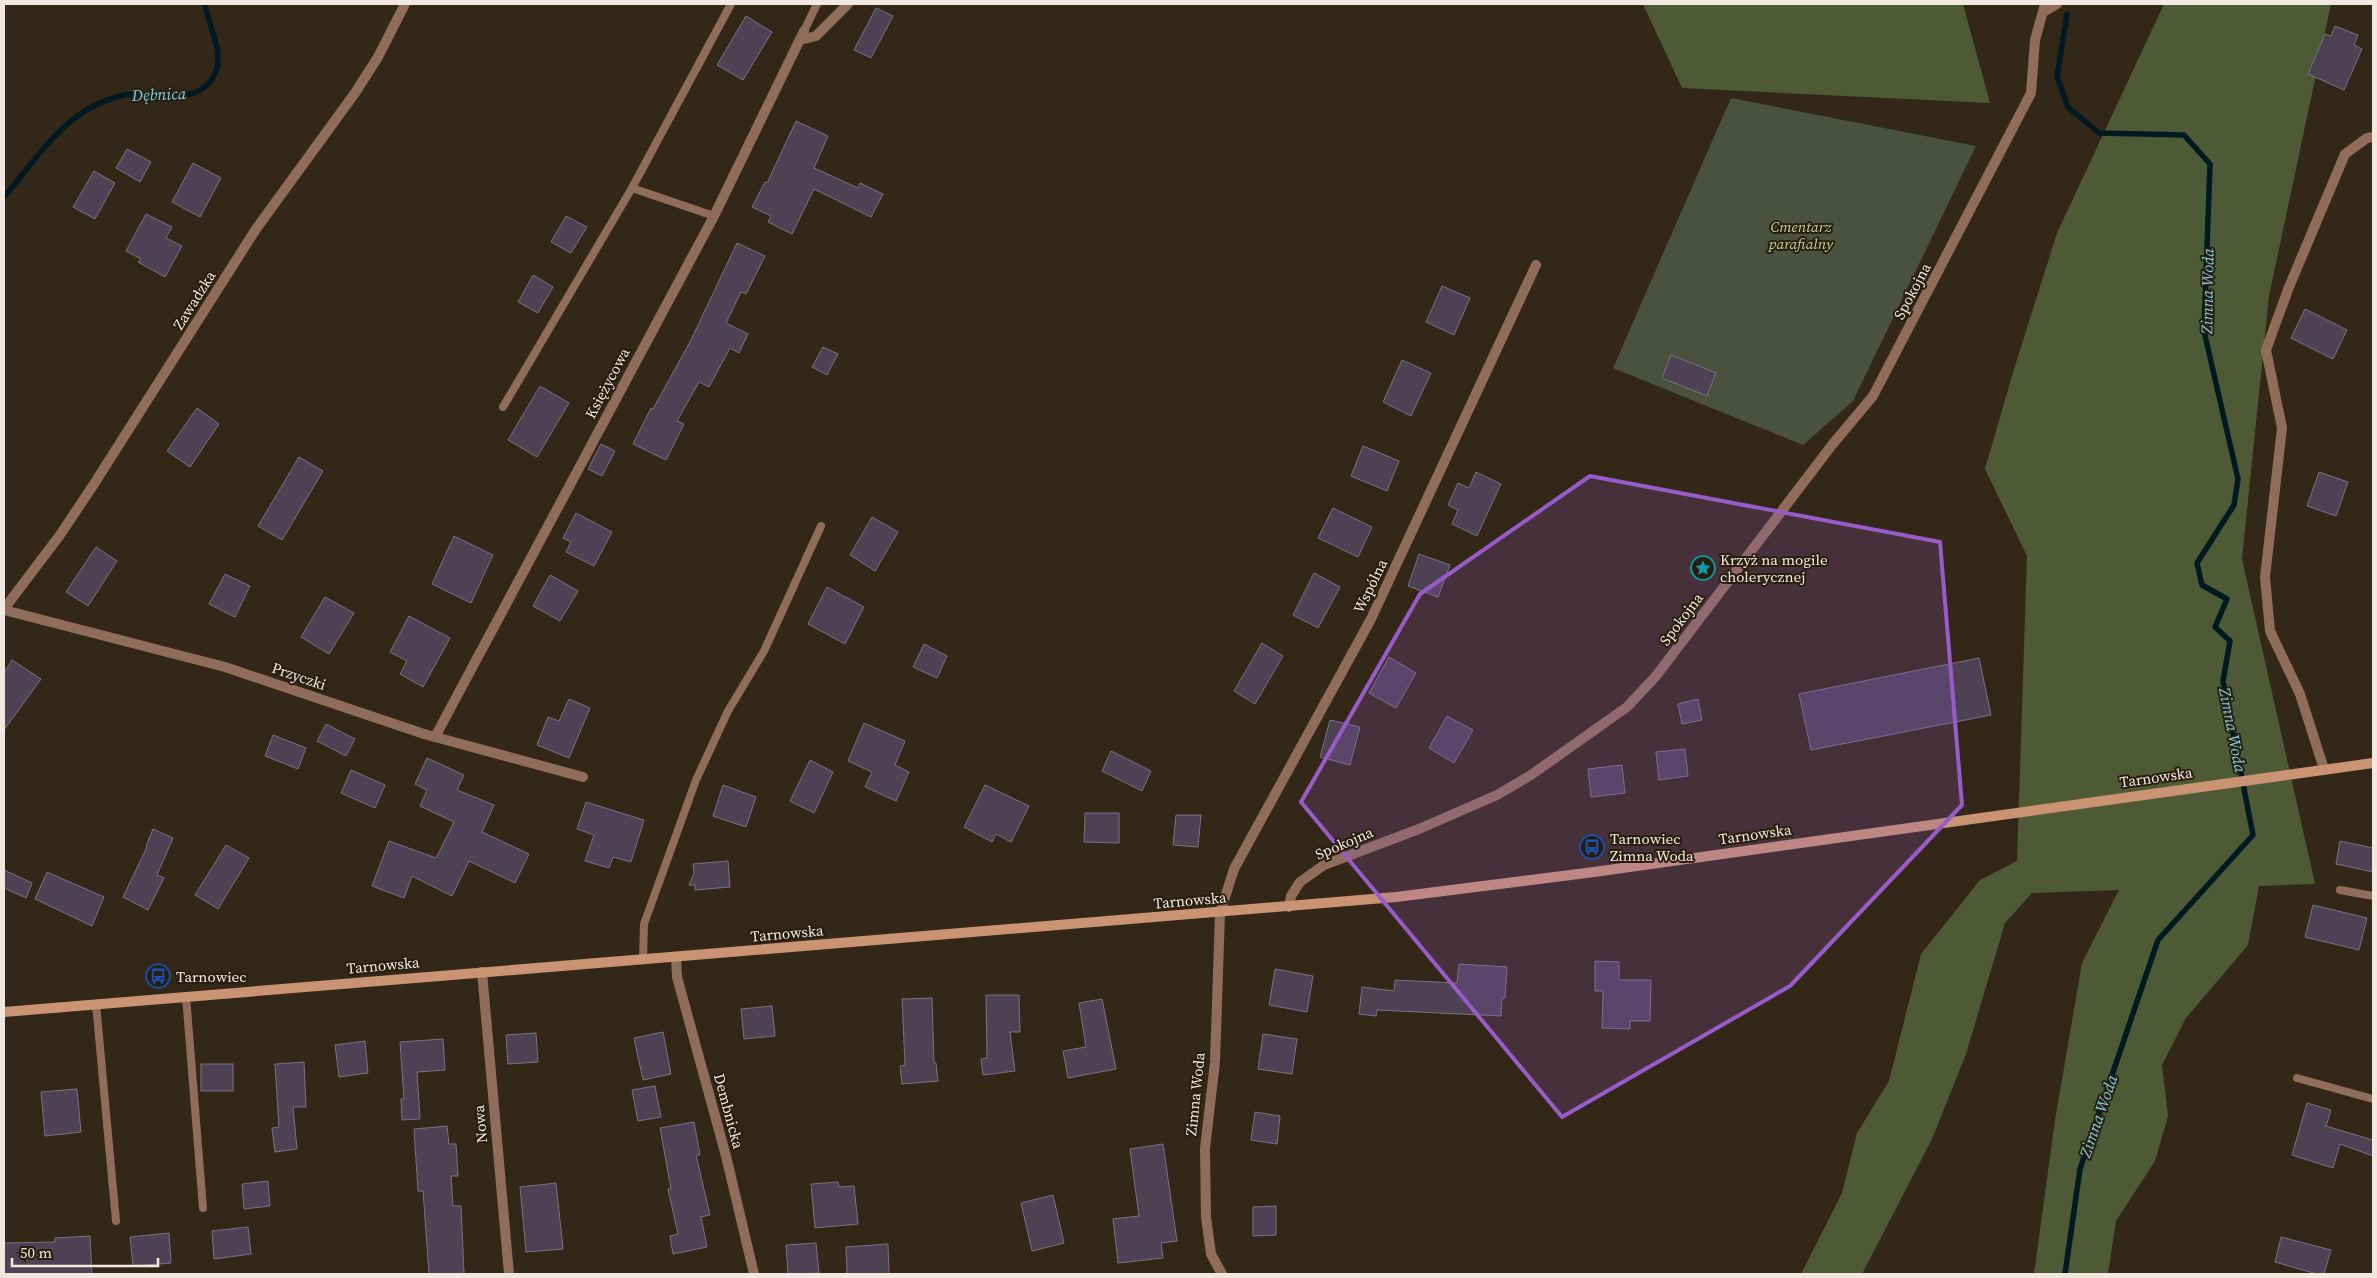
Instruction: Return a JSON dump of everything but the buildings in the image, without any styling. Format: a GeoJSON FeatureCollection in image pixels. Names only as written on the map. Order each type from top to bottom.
{"type":"FeatureCollection","features":[{"type":"Feature","properties":{"kind":"main road","name":"Tarnowska"},"geometry":{"type":"LineString","coordinates":[[4,1012],[1396,897],[1594,872],[2324,769],[2373,764]]}},
{"type":"Feature","properties":{"kind":"street","name":"Zawadzka"},"geometry":{"type":"LineString","coordinates":[[4,609],[60,535],[94,484],[256,229],[355,93],[378,57],[405,4]]}},
{"type":"Feature","properties":{"kind":"street"},"geometry":{"type":"LineString","coordinates":[[802,36],[816,36],[848,4]]}},
{"type":"Feature","properties":{"kind":"street"},"geometry":{"type":"LineString","coordinates":[[2045,7],[2057,4]]}},
{"type":"Feature","properties":{"kind":"street","name":"Spokojna"},"geometry":{"type":"LineString","coordinates":[[1289,907],[1291,896],[1300,882],[1324,865],[1419,829],[1497,795],[1531,775],[1627,707],[1656,676],[1832,445],[1873,396],[1999,158],[2031,93],[2035,40],[2045,7]]}},
{"type":"Feature","properties":{"kind":"street","name":"Księżycowa"},"geometry":{"type":"LineString","coordinates":[[435,737],[714,216],[802,36]]}},
{"type":"Feature","properties":{"kind":"street"},"geometry":{"type":"LineString","coordinates":[[2324,769],[2300,694],[2270,631],[2265,577],[2282,428],[2266,350],[2289,287],[2345,154],[2367,138],[2373,137]]}},
{"type":"Feature","properties":{"kind":"street","name":"Wspólna"},"geometry":{"type":"LineString","coordinates":[[1220,913],[1234,869],[1371,619],[1536,265]]}},
{"type":"Feature","properties":{"kind":"street","name":"Przyczki"},"geometry":{"type":"LineString","coordinates":[[4,609],[225,667],[435,737],[583,777]]}},
{"type":"Feature","properties":{"kind":"street","name":"Zimna Woda"},"geometry":{"type":"LineString","coordinates":[[1220,913],[1214,1062],[1205,1158],[1206,1218],[1211,1254],[1222,1274]]}},
{"type":"Feature","properties":{"kind":"street","name":"Dembnicka"},"geometry":{"type":"LineString","coordinates":[[676,957],[677,977],[726,1156],[754,1274]]}},
{"type":"Feature","properties":{"kind":"street","name":"Nowa"},"geometry":{"type":"LineString","coordinates":[[482,972],[509,1274]]}},
{"type":"Feature","properties":{"kind":"lane"},"geometry":{"type":"LineString","coordinates":[[503,407],[632,188],[731,4]]}},
{"type":"Feature","properties":{"kind":"lane"},"geometry":{"type":"LineString","coordinates":[[802,36],[817,4]]}},
{"type":"Feature","properties":{"kind":"lane"},"geometry":{"type":"LineString","coordinates":[[632,188],[714,216]]}},
{"type":"Feature","properties":{"kind":"lane"},"geometry":{"type":"LineString","coordinates":[[643,959],[644,924],[696,780],[728,711],[764,651],[821,526]]}},
{"type":"Feature","properties":{"kind":"lane"},"geometry":{"type":"LineString","coordinates":[[2340,890],[2373,896]]}},
{"type":"Feature","properties":{"kind":"lane"},"geometry":{"type":"LineString","coordinates":[[186,996],[203,1208]]}},
{"type":"Feature","properties":{"kind":"lane"},"geometry":{"type":"LineString","coordinates":[[96,1004],[116,1221]]}},
{"type":"Feature","properties":{"kind":"lane"},"geometry":{"type":"LineString","coordinates":[[2297,1078],[2373,1099]]}},
{"type":"Feature","properties":{"kind":"highlighted area"},"geometry":{"type":"Polygon","coordinates":[[[1590,476],[1940,542],[1962,805],[1790,986],[1562,1117],[1301,802],[1420,594],[1590,476]]]}},
{"type":"Feature","properties":{"kind":"green space"},"geometry":{"type":"Polygon","coordinates":[[[1643,4],[1963,4],[1990,103],[1682,88],[1643,4]]]}},
{"type":"Feature","properties":{"kind":"green space"},"geometry":{"type":"Polygon","coordinates":[[[2164,4],[2331,4],[2269,296],[2242,559],[2315,884],[2259,886],[2248,945],[2186,1018],[2162,1065],[2168,1116],[2155,1161],[2116,1221],[2108,1274],[2034,1274],[2055,1120],[2082,963],[2119,890],[2032,893],[2005,923],[1966,1054],[1932,1139],[1862,1274],[1801,1274],[1842,1193],[1857,1133],[1889,1081],[1921,954],[1980,880],[2017,861],[2027,556],[1985,469],[2057,233],[2164,4]]]}},
{"type":"Feature","properties":{"kind":"green space","name":"Cmentarz parafialny"},"geometry":{"type":"Polygon","coordinates":[[[1731,98],[1976,146],[1853,401],[1803,445],[1613,368],[1731,98]]]}},
{"type":"Feature","properties":{"kind":"waterway","name":"Dębnica"},"geometry":{"type":"LineString","coordinates":[[4,197],[54,136],[84,112],[101,102],[120,96],[185,95],[197,92],[207,85],[215,74],[218,66],[218,57],[205,4]]}},
{"type":"Feature","properties":{"kind":"waterway","name":"Zimna Woda"},"geometry":{"type":"LineString","coordinates":[[2065,1274],[2080,1169],[2158,940],[2253,835],[2223,681],[2230,641],[2215,627],[2227,599],[2202,585],[2197,563],[2234,505],[2238,479],[2204,331],[2210,164],[2184,135],[2099,133],[2068,107],[2057,77],[2067,14]]}},
{"type":"Feature","properties":{"kind":"place","name":"Krzyż na mogile cholerycznej"},"geometry":{"type":"Point","coordinates":[1703,568]}},
{"type":"Feature","properties":{"kind":"place","name":"Tarnowiec Zimna Woda"},"geometry":{"type":"Point","coordinates":[1592,847]}},
{"type":"Feature","properties":{"kind":"place","name":"Tarnowiec"},"geometry":{"type":"Point","coordinates":[158,976]}}]}
